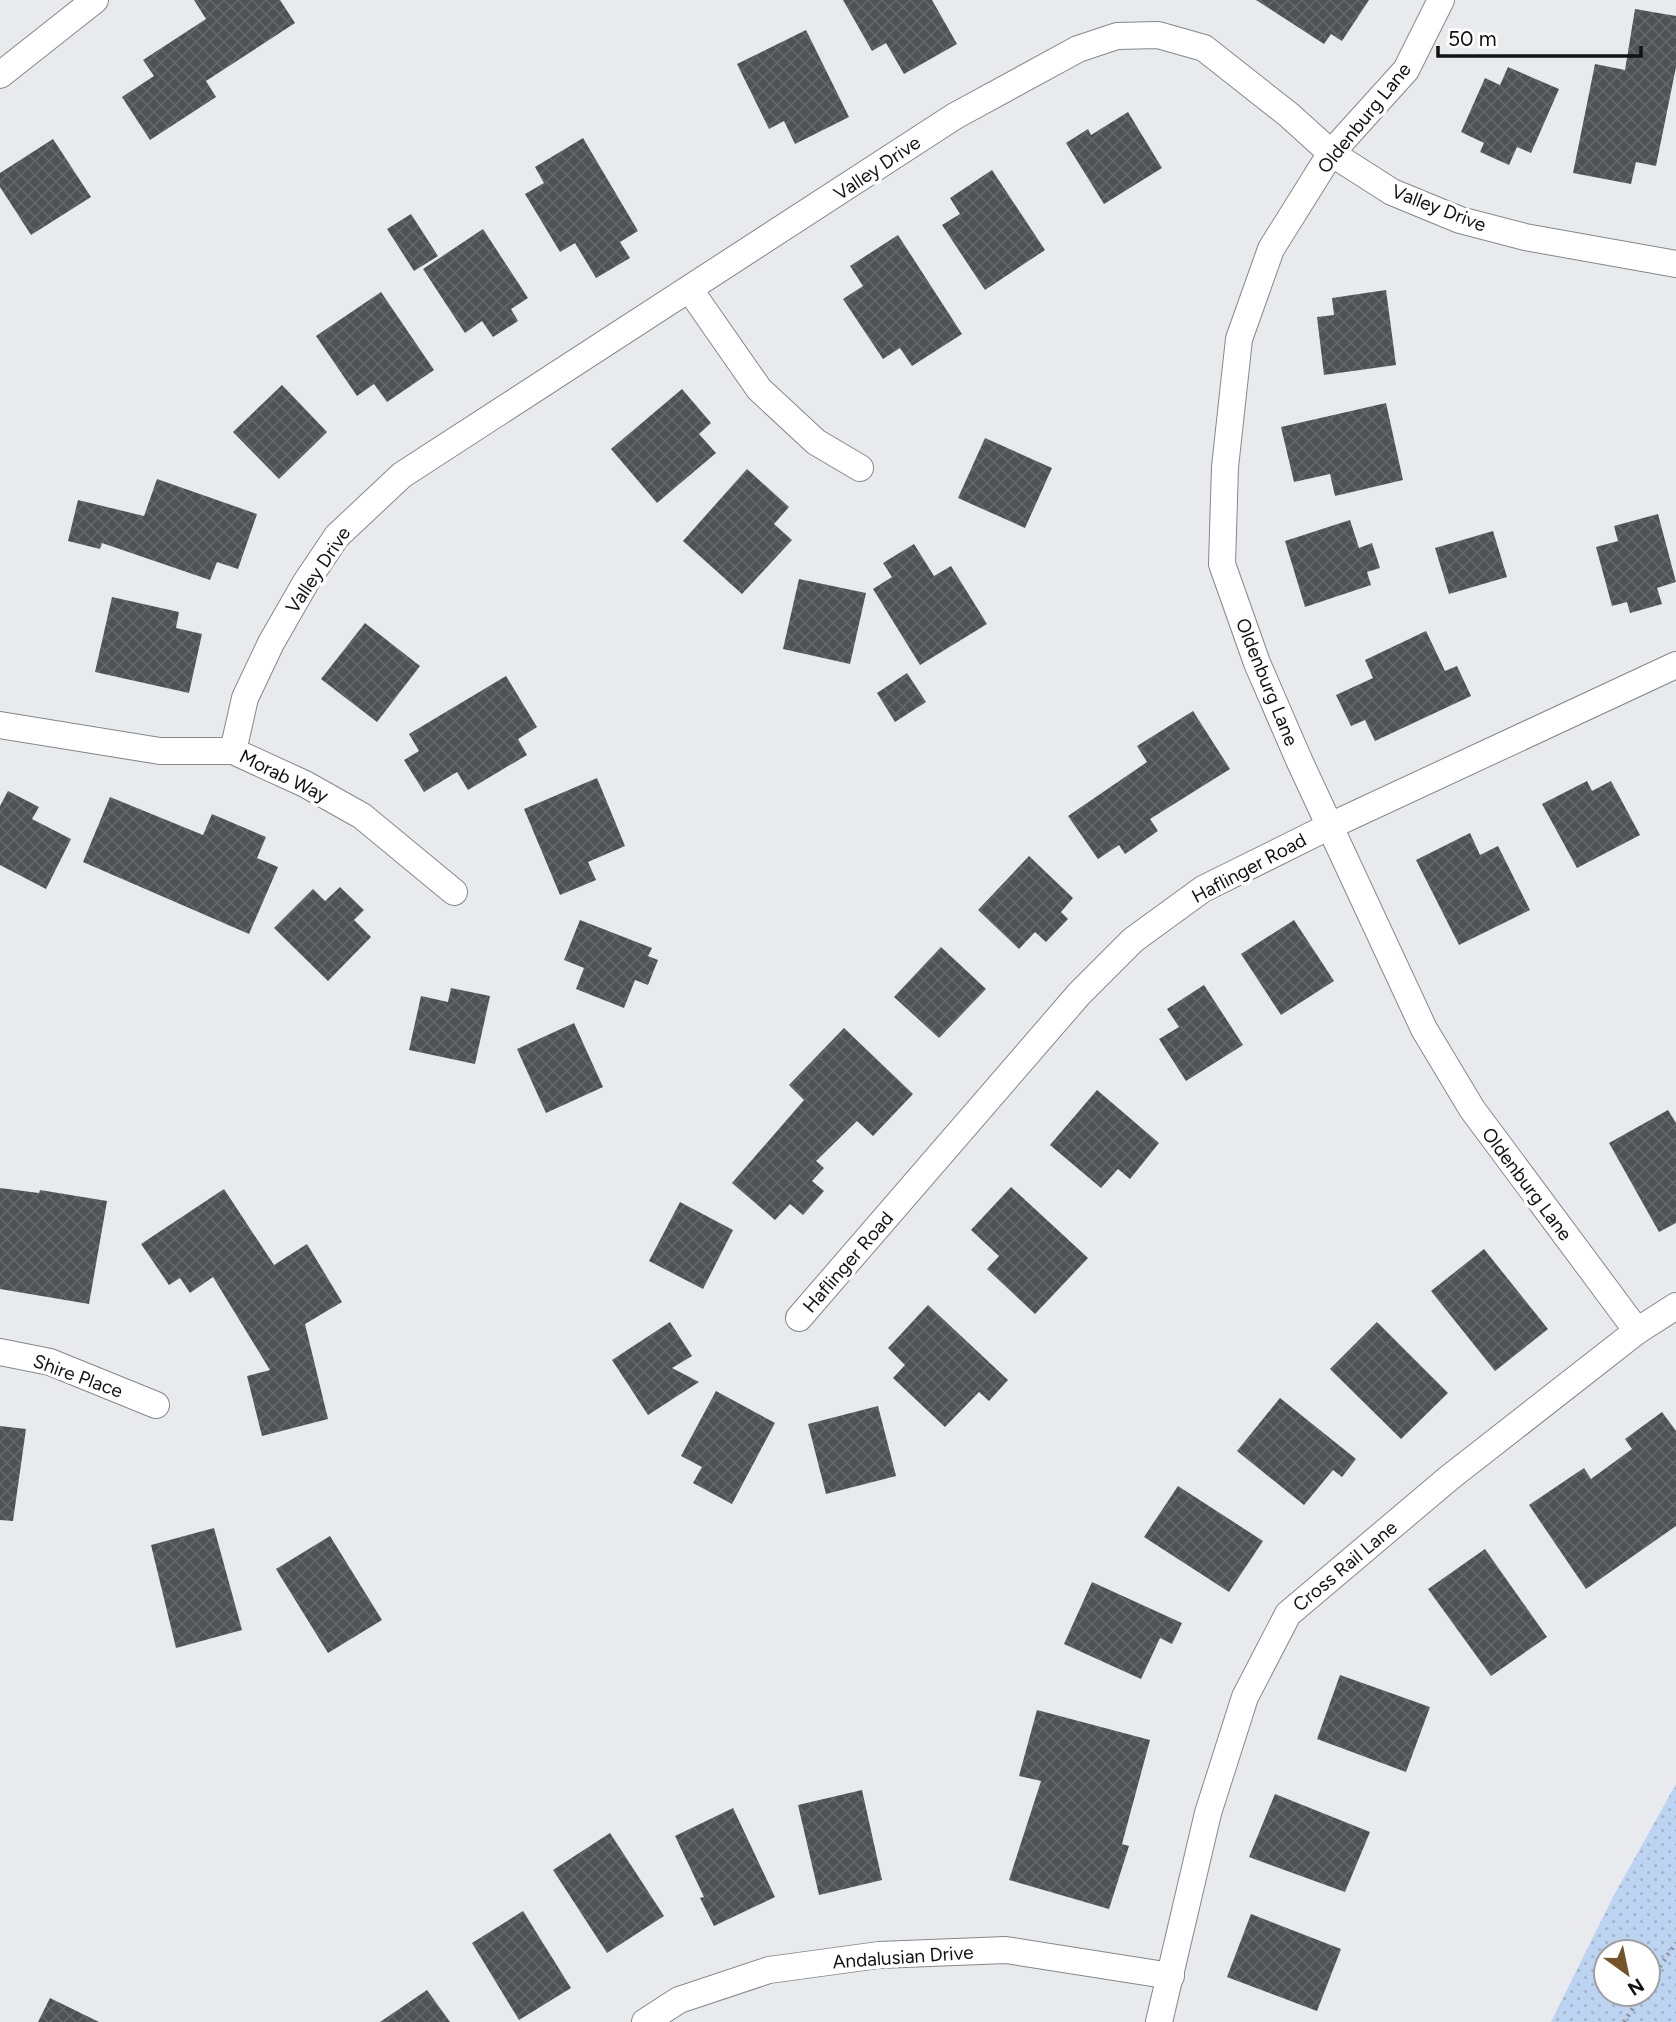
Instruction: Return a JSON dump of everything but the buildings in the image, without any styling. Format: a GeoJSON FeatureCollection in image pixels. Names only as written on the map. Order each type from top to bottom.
{"type":"FeatureCollection","features":[{"type":"Feature","properties":{"kind":"street"},"geometry":{"type":"LineString","coordinates":[[0,75],[95,0]]}},
{"type":"Feature","properties":{"kind":"street","name":"Oldenburg Lane"},"geometry":{"type":"LineString","coordinates":[[1441,0],[1406,70],[1331,153],[1271,249],[1239,339],[1225,467],[1222,564],[1257,663],[1424,1029],[1472,1109],[1637,1331]]}},
{"type":"Feature","properties":{"kind":"street","name":"Valley Drive"},"geometry":{"type":"LineString","coordinates":[[233,751],[245,698],[271,643],[337,536],[368,504],[402,475],[955,116],[1078,48],[1117,36],[1158,34],[1203,48],[1289,115],[1331,153],[1392,192],[1460,220],[1525,237],[1676,264]]}},
{"type":"Feature","properties":{"kind":"street"},"geometry":{"type":"LineString","coordinates":[[690,290],[759,389],[816,442],[860,468]]}},
{"type":"Feature","properties":{"kind":"street","name":"Haflinger Road"},"geometry":{"type":"LineString","coordinates":[[799,1318],[1079,994],[1133,940],[1203,889],[1330,826],[1676,665]]}},
{"type":"Feature","properties":{"kind":"street","name":"Morab Way"},"geometry":{"type":"LineString","coordinates":[[0,725],[160,751],[233,751],[305,784],[362,816],[454,892]]}},
{"type":"Feature","properties":{"kind":"street","name":"Cross Rail Lane"},"geometry":{"type":"LineString","coordinates":[[1159,2022],[1209,1814],[1245,1697],[1288,1614],[1449,1478],[1637,1331],[1676,1306]]}},
{"type":"Feature","properties":{"kind":"street","name":"Shire Place"},"geometry":{"type":"LineString","coordinates":[[0,1352],[50,1362],[156,1405]]}},
{"type":"Feature","properties":{"kind":"street","name":"Andalusian Drive"},"geometry":{"type":"LineString","coordinates":[[645,2022],[679,2000],[769,1970],[880,1955],[1006,1950],[1171,1976]]}},
{"type":"Feature","properties":{"kind":"path"},"geometry":{"type":"LineString","coordinates":[[1662,1964],[1676,1943]]}},
{"type":"Feature","properties":{"kind":"shaded area"},"geometry":{"type":"Polygon","coordinates":[[[1676,1784],[1676,2022],[1551,2022],[1592,1939],[1592,2008],[1662,2008],[1662,1938],[1593,1938],[1676,1784]]]}}]}
